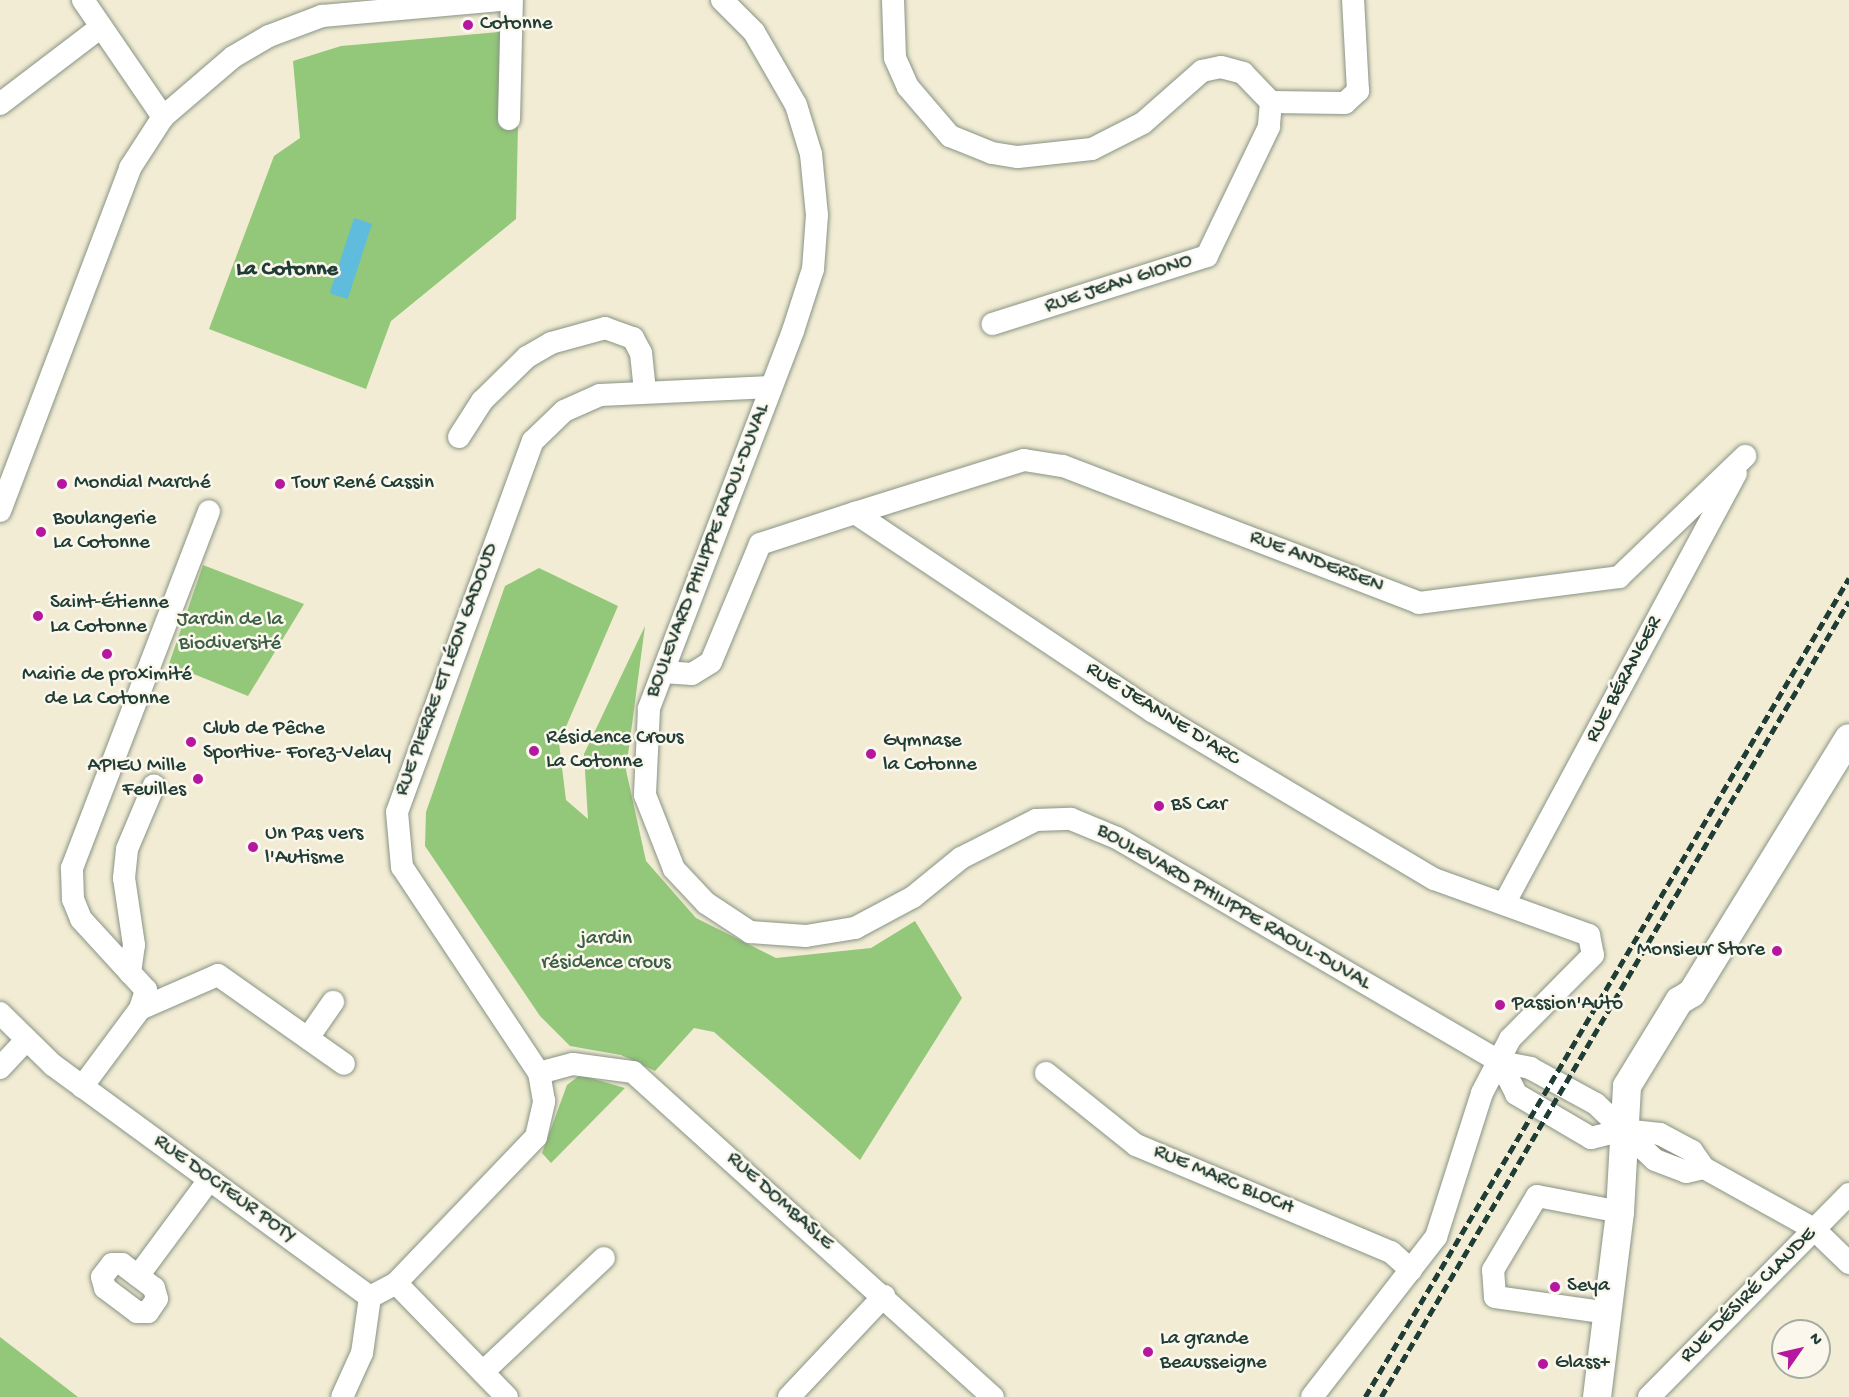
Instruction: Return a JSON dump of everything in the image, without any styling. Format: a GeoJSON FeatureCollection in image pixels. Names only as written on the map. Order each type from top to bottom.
{"type":"FeatureCollection","features":[{"type":"Feature","properties":{"kind":"main road"},"geometry":{"type":"LineString","coordinates":[[1597,1397],[1620,1212],[1627,1086],[1679,1001],[1692,993],[1849,738]]}},
{"type":"Feature","properties":{"kind":"street"},"geometry":{"type":"LineString","coordinates":[[83,0],[163,117]]}},
{"type":"Feature","properties":{"kind":"street"},"geometry":{"type":"LineString","coordinates":[[0,511],[130,168],[163,117],[233,57],[269,36],[322,16],[500,0]]}},
{"type":"Feature","properties":{"kind":"street"},"geometry":{"type":"LineString","coordinates":[[509,119],[512,0]]}},
{"type":"Feature","properties":{"kind":"street","name":"BOULEVARD PHILIPPE RAOUL-DUVAL"},"geometry":{"type":"LineString","coordinates":[[722,0],[766,50],[796,105],[811,154],[817,215],[813,269],[650,709],[645,795],[674,869],[706,903],[750,932],[806,936],[855,928],[913,897],[961,858],[1036,820],[1071,819],[1117,838],[1500,1062],[1530,1068],[1596,1104],[1623,1130]]}},
{"type":"Feature","properties":{"kind":"street"},"geometry":{"type":"LineString","coordinates":[[893,0],[896,58],[908,87],[950,136],[992,153],[1018,157],[1092,149],[1143,123],[1203,71],[1221,67],[1243,73],[1271,102],[1345,103],[1358,91],[1353,0]]}},
{"type":"Feature","properties":{"kind":"street"},"geometry":{"type":"LineString","coordinates":[[0,104],[101,27]]}},
{"type":"Feature","properties":{"kind":"street","name":"RUE JEAN GIONO"},"geometry":{"type":"LineString","coordinates":[[993,324],[1207,256],[1269,127],[1271,102]]}},
{"type":"Feature","properties":{"kind":"street"},"geometry":{"type":"LineString","coordinates":[[459,437],[487,394],[527,357],[551,343],[605,328],[633,338],[641,353],[645,391]]}},
{"type":"Feature","properties":{"kind":"street","name":"RUE PIERRE ET LÉON GADOUD"},"geometry":{"type":"LineString","coordinates":[[370,1297],[396,1283],[536,1137],[544,1101],[539,1073],[402,867],[397,812],[533,441],[573,407],[600,395],[645,391],[771,387]]}},
{"type":"Feature","properties":{"kind":"street","name":"RUE ANDERSEN"},"geometry":{"type":"LineString","coordinates":[[855,513],[1024,460],[1063,466],[1419,603],[1619,577],[1745,456]]}},
{"type":"Feature","properties":{"kind":"street","name":"RUE BÉRANGER"},"geometry":{"type":"LineString","coordinates":[[1504,904],[1745,456]]}},
{"type":"Feature","properties":{"kind":"street"},"geometry":{"type":"LineString","coordinates":[[82,1087],[140,1009],[146,990],[81,919],[73,899],[72,868],[209,512]]}},
{"type":"Feature","properties":{"kind":"street"},"geometry":{"type":"LineString","coordinates":[[663,672],[692,674],[711,662],[760,544],[855,513]]}},
{"type":"Feature","properties":{"kind":"street","name":"RUE JEANNE D'ARC"},"geometry":{"type":"LineString","coordinates":[[855,513],[1152,711],[1434,879],[1589,935],[1593,955],[1510,1039],[1500,1062]]}},
{"type":"Feature","properties":{"kind":"street"},"geometry":{"type":"LineString","coordinates":[[130,973],[134,945],[124,878],[127,849],[154,785]]}},
{"type":"Feature","properties":{"kind":"street"},"geometry":{"type":"LineString","coordinates":[[140,1009],[218,975],[344,1064]]}},
{"type":"Feature","properties":{"kind":"street"},"geometry":{"type":"LineString","coordinates":[[308,1038],[333,1002]]}},
{"type":"Feature","properties":{"kind":"street","name":"RUE DOCTEUR POTY"},"geometry":{"type":"LineString","coordinates":[[0,1013],[25,1041],[82,1087],[370,1297]]}},
{"type":"Feature","properties":{"kind":"street"},"geometry":{"type":"LineString","coordinates":[[0,1068],[25,1041]]}},
{"type":"Feature","properties":{"kind":"street"},"geometry":{"type":"LineString","coordinates":[[1500,1062],[1516,1094],[1591,1138],[1623,1130],[1660,1134],[1692,1151],[1704,1168],[1814,1229],[1849,1263]]}},
{"type":"Feature","properties":{"kind":"street"},"geometry":{"type":"LineString","coordinates":[[1312,1397],[1436,1237],[1482,1093],[1500,1062]]}},
{"type":"Feature","properties":{"kind":"street","name":"RUE DOMBASLE"},"geometry":{"type":"LineString","coordinates":[[539,1073],[573,1064],[633,1072],[884,1296],[993,1397]]}},
{"type":"Feature","properties":{"kind":"street","name":"RUE MARC BLOCH"},"geometry":{"type":"LineString","coordinates":[[1047,1073],[1136,1145],[1391,1251],[1411,1270]]}},
{"type":"Feature","properties":{"kind":"street"},"geometry":{"type":"LineString","coordinates":[[138,1276],[209,1180]]}},
{"type":"Feature","properties":{"kind":"street","name":"RUE DÉSIRÉ CLAUDE"},"geometry":{"type":"LineString","coordinates":[[1649,1397],[1849,1194]]}},
{"type":"Feature","properties":{"kind":"street"},"geometry":{"type":"LineString","coordinates":[[1609,1313],[1495,1297],[1493,1270],[1537,1196],[1620,1212]]}},
{"type":"Feature","properties":{"kind":"street"},"geometry":{"type":"LineString","coordinates":[[483,1372],[604,1258]]}},
{"type":"Feature","properties":{"kind":"street"},"geometry":{"type":"LineString","coordinates":[[396,1283],[507,1397]]}},
{"type":"Feature","properties":{"kind":"street"},"geometry":{"type":"LineString","coordinates":[[789,1397],[884,1296]]}},
{"type":"Feature","properties":{"kind":"street"},"geometry":{"type":"LineString","coordinates":[[342,1397],[362,1353],[370,1297]]}},
{"type":"Feature","properties":{"kind":"green space"},"geometry":{"type":"Polygon","coordinates":[[[520,30],[516,219],[391,321],[366,389],[209,329],[274,156],[300,138],[293,61],[341,46],[520,30]]]}},
{"type":"Feature","properties":{"kind":"green space","name":"Jardin de la Biodiversité"},"geometry":{"type":"Polygon","coordinates":[[[203,565],[304,604],[248,696],[169,664],[203,565]]]}},
{"type":"Feature","properties":{"kind":"green space","name":"jardin résidence crous"},"geometry":{"type":"Polygon","coordinates":[[[539,568],[618,606],[559,743],[566,800],[588,819],[584,754],[645,626],[626,770],[646,861],[696,918],[776,958],[871,948],[915,921],[962,998],[860,1160],[714,1032],[694,1028],[655,1071],[621,1055],[570,1046],[540,1016],[425,846],[426,812],[505,586],[539,568]]]}},
{"type":"Feature","properties":{"kind":"green space"},"geometry":{"type":"Polygon","coordinates":[[[580,1075],[625,1088],[551,1163],[542,1153],[567,1085],[580,1075]]]}},
{"type":"Feature","properties":{"kind":"green space"},"geometry":{"type":"Polygon","coordinates":[[[0,1337],[78,1397],[0,1397],[0,1337]]]}},
{"type":"Feature","properties":{"kind":"water"},"geometry":{"type":"Polygon","coordinates":[[[354,218],[372,224],[348,299],[330,293],[354,218]]]}},
{"type":"Feature","properties":{"kind":"railway"},"geometry":{"type":"LineString","coordinates":[[1365,1397],[1849,578]]}},
{"type":"Feature","properties":{"kind":"railway"},"geometry":{"type":"LineString","coordinates":[[1381,1397],[1849,601]]}},
{"type":"Feature","properties":{"kind":"place","name":"Cotonne"},"geometry":{"type":"Point","coordinates":[468,25]}},
{"type":"Feature","properties":{"kind":"place","name":"Mondial Marché"},"geometry":{"type":"Point","coordinates":[62,484]}},
{"type":"Feature","properties":{"kind":"place","name":"Tour René Cassin"},"geometry":{"type":"Point","coordinates":[280,484]}},
{"type":"Feature","properties":{"kind":"place","name":"Boulangerie La Cotonne"},"geometry":{"type":"Point","coordinates":[41,532]}},
{"type":"Feature","properties":{"kind":"place","name":"Saint-Étienne La Cotonne"},"geometry":{"type":"Point","coordinates":[38,616]}},
{"type":"Feature","properties":{"kind":"place","name":"Mairie de proximité de La Cotonne"},"geometry":{"type":"Point","coordinates":[107,654]}},
{"type":"Feature","properties":{"kind":"place","name":"Club de Pêche Sportive- Forez-Velay"},"geometry":{"type":"Point","coordinates":[191,742]}},
{"type":"Feature","properties":{"kind":"place","name":"Résidence Crous La Cotonne"},"geometry":{"type":"Point","coordinates":[534,751]}},
{"type":"Feature","properties":{"kind":"place","name":"Gymnase la Cotonne"},"geometry":{"type":"Point","coordinates":[871,754]}},
{"type":"Feature","properties":{"kind":"place","name":"APIEU Mille Feuilles"},"geometry":{"type":"Point","coordinates":[198,779]}},
{"type":"Feature","properties":{"kind":"place","name":"BS Car"},"geometry":{"type":"Point","coordinates":[1159,806]}},
{"type":"Feature","properties":{"kind":"place","name":"Un Pas vers l'Autisme"},"geometry":{"type":"Point","coordinates":[253,847]}},
{"type":"Feature","properties":{"kind":"place","name":"Monsieur Store"},"geometry":{"type":"Point","coordinates":[1777,951]}},
{"type":"Feature","properties":{"kind":"place","name":"Passion'Auto"},"geometry":{"type":"Point","coordinates":[1500,1005]}},
{"type":"Feature","properties":{"kind":"place","name":"Seya"},"geometry":{"type":"Point","coordinates":[1555,1287]}},
{"type":"Feature","properties":{"kind":"place","name":"La grande Beausseigne"},"geometry":{"type":"Point","coordinates":[1148,1352]}},
{"type":"Feature","properties":{"kind":"place","name":"Glass+"},"geometry":{"type":"Point","coordinates":[1543,1364]}},
{"type":"Feature","properties":{"kind":"district","name":"La Cotonne"},"geometry":{"type":"Point","coordinates":[287,271]}}]}
